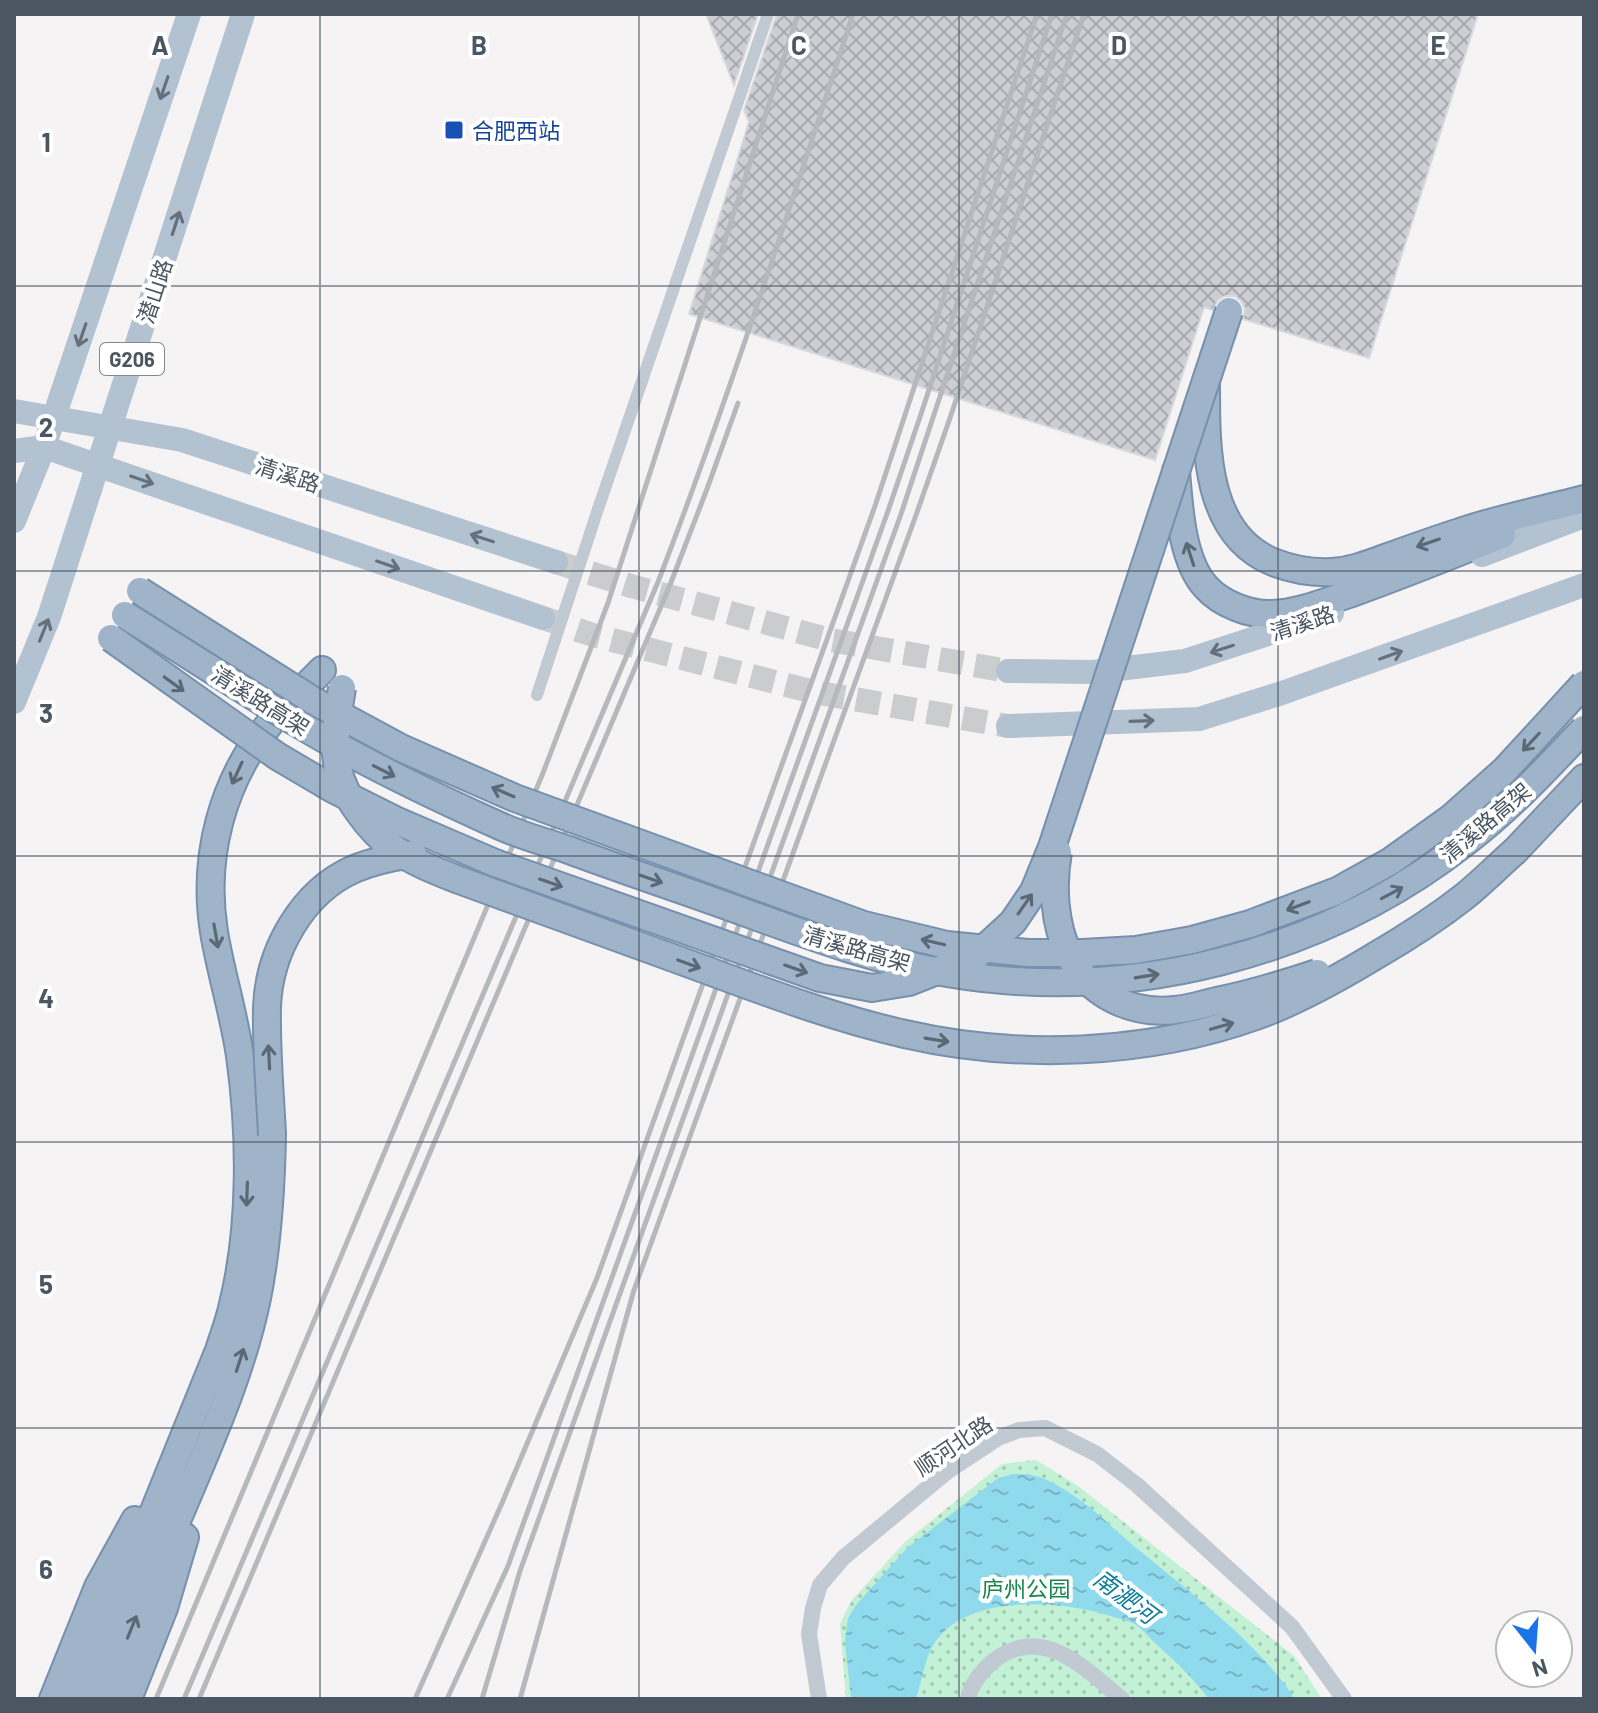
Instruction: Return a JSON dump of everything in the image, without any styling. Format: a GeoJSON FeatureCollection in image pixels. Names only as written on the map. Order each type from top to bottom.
{"type":"FeatureCollection","features":[{"type":"Feature","properties":{"kind":"highway"},"geometry":{"type":"LineString","coordinates":[[111,638],[277,756],[395,820],[495,863],[820,978],[872,988],[909,982],[977,955],[1013,922],[1034,891],[1052,847],[1176,471],[1229,311],[1207,379],[1068,798],[1056,861],[1056,914],[1062,940],[1089,984],[1113,1000],[1142,1010],[1175,1010],[1250,994],[1322,972],[1406,938]]}},
{"type":"Feature","properties":{"kind":"highway"},"geometry":{"type":"LineString","coordinates":[[1207,379],[1209,464],[1220,507],[1229,526],[1244,544],[1284,567],[1333,572],[1359,567],[1463,531],[1584,501]]}},
{"type":"Feature","properties":{"kind":"highway"},"geometry":{"type":"LineString","coordinates":[[1176,471],[1180,523],[1192,563],[1206,587],[1225,601],[1249,611],[1271,614],[1300,610],[1366,588],[1584,501]]}},
{"type":"Feature","properties":{"kind":"highway","name":"清溪路高架"},"geometry":{"type":"LineString","coordinates":[[140,591],[314,701],[401,748],[515,798],[864,925],[947,945],[1028,953],[1136,950],[1192,940],[1250,924],[1337,891],[1391,861],[1451,818],[1505,770],[1584,684]]}},
{"type":"Feature","properties":{"kind":"highway","name":"清溪路高架"},"geometry":{"type":"LineString","coordinates":[[125,615],[299,724],[385,772],[504,828],[857,951],[947,973],[1029,981],[1084,982],[1198,967],[1260,951],[1352,913],[1404,886],[1468,841],[1526,790],[1584,729]]}},
{"type":"Feature","properties":{"kind":"highway"},"geometry":{"type":"LineString","coordinates":[[78,1699],[219,1350],[234,1302],[247,1200],[248,1141],[242,1070],[214,932],[211,899],[216,835],[225,800],[240,765],[271,722],[322,670]]}},
{"type":"Feature","properties":{"kind":"highway"},"geometry":{"type":"LineString","coordinates":[[342,688],[336,730],[337,768],[349,798],[391,847],[423,865],[807,1007],[906,1034],[963,1044],[1029,1050],[1079,1050],[1187,1036],[1257,1016],[1327,984],[1406,938],[1474,887],[1515,851],[1584,778]]}},
{"type":"Feature","properties":{"kind":"highway"},"geometry":{"type":"LineString","coordinates":[[128,1699],[164,1608],[253,1312],[271,1200],[267,1004],[279,950],[294,922],[312,900],[353,870],[383,859],[413,854],[495,863]]}},
{"type":"Feature","properties":{"kind":"highway"},"geometry":{"type":"LineString","coordinates":[[53,1699],[98,1587],[193,1411]]}},
{"type":"Feature","properties":{"kind":"highway"},"geometry":{"type":"LineString","coordinates":[[102,1699],[221,1417]]}},
{"type":"Feature","properties":{"kind":"main road","name":"G206"},"geometry":{"type":"LineString","coordinates":[[14,521],[44,447],[189,14]]}},
{"type":"Feature","properties":{"kind":"main road","name":"潜山路"},"geometry":{"type":"LineString","coordinates":[[14,702],[49,617],[243,14]]}},
{"type":"Feature","properties":{"kind":"main road","name":"清溪路"},"geometry":{"type":"LineString","coordinates":[[14,411],[182,440],[556,562]]}},
{"type":"Feature","properties":{"kind":"main road"},"geometry":{"type":"LineString","coordinates":[[14,451],[44,447],[543,618]]}},
{"type":"Feature","properties":{"kind":"main road","name":"清溪路"},"geometry":{"type":"LineString","coordinates":[[1008,671],[1093,672],[1185,661],[1343,609],[1584,516]]}},
{"type":"Feature","properties":{"kind":"main road"},"geometry":{"type":"LineString","coordinates":[[1008,726],[1199,719],[1282,693],[1584,585]]}},
{"type":"Feature","properties":{"kind":"street"},"geometry":{"type":"LineString","coordinates":[[537,695],[768,14]]}},
{"type":"Feature","properties":{"kind":"street","name":"顺河北路"},"geometry":{"type":"LineString","coordinates":[[819,1699],[809,1634],[820,1585],[843,1558],[948,1471],[998,1438],[1019,1430],[1045,1428],[1097,1454],[1137,1485],[1292,1627],[1344,1699]]}},
{"type":"Feature","properties":{"kind":"street"},"geometry":{"type":"LineString","coordinates":[[968,1699],[969,1690],[981,1672],[997,1658],[1036,1644],[1081,1665],[1122,1699]]}},
{"type":"Feature","properties":{"kind":"green space","name":"庐州公园"},"geometry":{"type":"Polygon","coordinates":[[[1036,1460],[1078,1486],[1294,1656],[1322,1699],[846,1699],[840,1624],[851,1601],[906,1541],[1002,1464],[1036,1460]]]}},
{"type":"Feature","properties":{"kind":"water","name":"庐州公园"},"geometry":{"type":"Polygon","coordinates":[[[1015,1474],[1045,1479],[1092,1510],[1242,1637],[1295,1699],[1209,1699],[1183,1669],[1136,1625],[1087,1610],[1038,1604],[988,1609],[965,1617],[946,1630],[932,1647],[916,1699],[851,1699],[845,1641],[848,1618],[856,1605],[907,1548],[998,1478],[1015,1474]]]}},
{"type":"Feature","properties":{"kind":"building"},"geometry":{"type":"Polygon","coordinates":[[[706,14],[758,14],[734,85],[706,14]]]}},
{"type":"Feature","properties":{"kind":"building"},"geometry":{"type":"Polygon","coordinates":[[[777,14],[1478,14],[1369,358],[1243,319],[1245,309],[1241,301],[1235,296],[1225,296],[1218,300],[1213,310],[1204,307],[1155,460],[689,314],[749,122],[744,110],[777,14]]]}},
{"type":"Feature","properties":{"kind":"tunnel"},"geometry":{"type":"LineString","coordinates":[[556,562],[631,586],[830,640],[1008,671]]}},
{"type":"Feature","properties":{"kind":"tunnel"},"geometry":{"type":"LineString","coordinates":[[543,618],[596,636],[814,692],[1008,726]]}},
{"type":"Feature","properties":{"kind":"railway"},"geometry":{"type":"LineString","coordinates":[[156,1699],[543,773],[608,603],[798,14]]}},
{"type":"Feature","properties":{"kind":"railway"},"geometry":{"type":"LineString","coordinates":[[184,1699],[658,582],[735,370],[853,14]]}},
{"type":"Feature","properties":{"kind":"railway"},"geometry":{"type":"LineString","coordinates":[[415,1699],[597,1278],[875,506],[1037,14]]}},
{"type":"Feature","properties":{"kind":"railway"},"geometry":{"type":"LineString","coordinates":[[447,1699],[508,1566],[888,511],[1052,14]]}},
{"type":"Feature","properties":{"kind":"railway"},"geometry":{"type":"LineString","coordinates":[[482,1699],[520,1571],[901,514],[1067,14]]}},
{"type":"Feature","properties":{"kind":"railway"},"geometry":{"type":"LineString","coordinates":[[520,1699],[634,1290],[915,518],[1084,14]]}},
{"type":"Feature","properties":{"kind":"railway"},"geometry":{"type":"LineString","coordinates":[[199,1699],[670,585],[738,403]]}},
{"type":"Feature","properties":{"kind":"place","name":"合肥西站"},"geometry":{"type":"Point","coordinates":[454,130]}},
{"type":"Feature","properties":{"kind":"water label","name":"南淝河"},"geometry":{"type":"Point","coordinates":[1126,1596]}}]}
